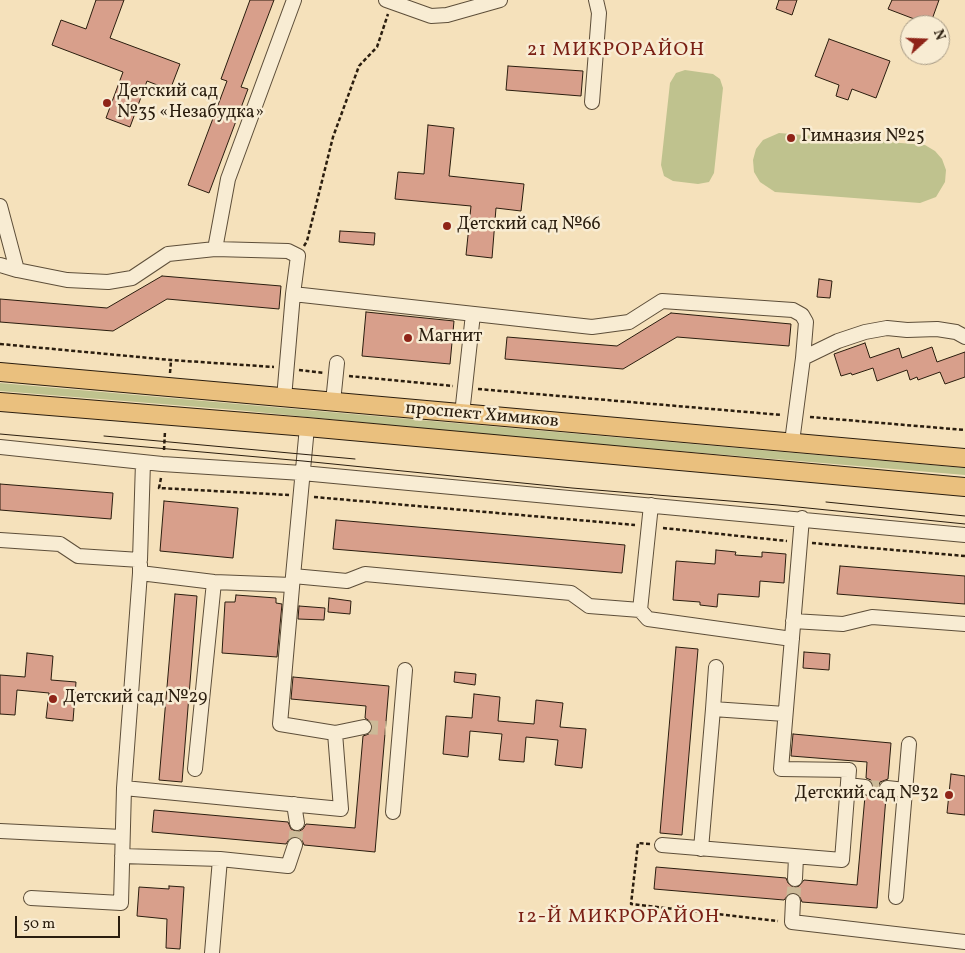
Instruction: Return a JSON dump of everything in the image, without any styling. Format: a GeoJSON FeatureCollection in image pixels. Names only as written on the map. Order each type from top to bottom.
{"type":"FeatureCollection","features":[{"type":"Feature","properties":{"kind":"main road","name":"проспект Химиков"},"geometry":{"type":"LineString","coordinates":[[0,372],[965,458]]}},
{"type":"Feature","properties":{"kind":"main road","name":"проспект Химиков"},"geometry":{"type":"LineString","coordinates":[[0,402],[307,427],[965,487]]}},
{"type":"Feature","properties":{"kind":"lane"},"geometry":{"type":"LineString","coordinates":[[389,1],[430,16],[447,16],[500,0]]}},
{"type":"Feature","properties":{"kind":"lane"},"geometry":{"type":"LineString","coordinates":[[592,102],[600,13],[596,0]]}},
{"type":"Feature","properties":{"kind":"lane"},"geometry":{"type":"LineString","coordinates":[[216,249],[228,180],[289,2]]}},
{"type":"Feature","properties":{"kind":"lane"},"geometry":{"type":"LineString","coordinates":[[0,206],[17,270]]}},
{"type":"Feature","properties":{"kind":"lane"},"geometry":{"type":"LineString","coordinates":[[0,265],[67,280],[108,282],[132,278],[168,254],[216,249],[288,251],[298,256],[284,398]]}},
{"type":"Feature","properties":{"kind":"lane"},"geometry":{"type":"LineString","coordinates":[[293,294],[592,327],[629,322],[662,301],[794,310],[802,315],[806,322],[792,442]]}},
{"type":"Feature","properties":{"kind":"lane"},"geometry":{"type":"LineString","coordinates":[[462,414],[473,314]]}},
{"type":"Feature","properties":{"kind":"lane"},"geometry":{"type":"LineString","coordinates":[[803,358],[838,341],[865,332],[888,328],[907,330],[937,329],[956,332],[965,337]]}},
{"type":"Feature","properties":{"kind":"lane"},"geometry":{"type":"LineString","coordinates":[[333,402],[337,369]]}},
{"type":"Feature","properties":{"kind":"lane"},"geometry":{"type":"LineString","coordinates":[[307,427],[280,724],[335,733],[364,727]]}},
{"type":"Feature","properties":{"kind":"lane"},"geometry":{"type":"LineString","coordinates":[[0,446],[142,462],[302,473],[802,518],[965,535]]}},
{"type":"Feature","properties":{"kind":"lane"},"geometry":{"type":"LineString","coordinates":[[30,898],[121,903],[124,788],[140,567],[142,462]]}},
{"type":"Feature","properties":{"kind":"lane"},"geometry":{"type":"LineString","coordinates":[[640,610],[651,505]]}},
{"type":"Feature","properties":{"kind":"lane"},"geometry":{"type":"LineString","coordinates":[[662,846],[842,860],[849,770],[781,769],[802,518]]}},
{"type":"Feature","properties":{"kind":"lane"},"geometry":{"type":"LineString","coordinates":[[0,540],[60,544],[78,556],[214,582],[347,580],[365,574],[571,593],[589,606],[640,610],[648,619],[792,639]]}},
{"type":"Feature","properties":{"kind":"lane"},"geometry":{"type":"LineString","coordinates":[[194,769],[214,582]]}},
{"type":"Feature","properties":{"kind":"lane"},"geometry":{"type":"LineString","coordinates":[[793,621],[842,624],[872,617],[965,624]]}},
{"type":"Feature","properties":{"kind":"lane"},"geometry":{"type":"LineString","coordinates":[[701,849],[716,667]]}},
{"type":"Feature","properties":{"kind":"lane"},"geometry":{"type":"LineString","coordinates":[[393,812],[405,670]]}},
{"type":"Feature","properties":{"kind":"lane"},"geometry":{"type":"LineString","coordinates":[[713,709],[785,714]]}},
{"type":"Feature","properties":{"kind":"lane"},"geometry":{"type":"LineString","coordinates":[[386,728],[400,726]]}},
{"type":"Feature","properties":{"kind":"lane"},"geometry":{"type":"LineString","coordinates":[[124,788],[341,809],[335,733]]}},
{"type":"Feature","properties":{"kind":"lane"},"geometry":{"type":"LineString","coordinates":[[896,897],[909,744]]}},
{"type":"Feature","properties":{"kind":"lane"},"geometry":{"type":"LineString","coordinates":[[848,785],[865,787]]}},
{"type":"Feature","properties":{"kind":"lane"},"geometry":{"type":"LineString","coordinates":[[887,788],[905,790]]}},
{"type":"Feature","properties":{"kind":"lane"},"geometry":{"type":"LineString","coordinates":[[294,804],[297,823]]}},
{"type":"Feature","properties":{"kind":"lane"},"geometry":{"type":"LineString","coordinates":[[0,831],[122,837]]}},
{"type":"Feature","properties":{"kind":"lane"},"geometry":{"type":"LineString","coordinates":[[122,856],[220,859],[288,866],[295,845]]}},
{"type":"Feature","properties":{"kind":"lane"},"geometry":{"type":"LineString","coordinates":[[795,879],[796,857]]}},
{"type":"Feature","properties":{"kind":"lane"},"geometry":{"type":"LineString","coordinates":[[212,953],[220,859]]}},
{"type":"Feature","properties":{"kind":"lane"},"geometry":{"type":"LineString","coordinates":[[793,901],[792,922],[965,942]]}},
{"type":"Feature","properties":{"kind":"path"},"geometry":{"type":"LineString","coordinates":[[298,256],[307,241],[333,137],[359,66],[377,47],[389,1]]}},
{"type":"Feature","properties":{"kind":"path"},"geometry":{"type":"LineString","coordinates":[[0,344],[171,360],[287,368],[337,369],[465,388],[965,430]]}},
{"type":"Feature","properties":{"kind":"path"},"geometry":{"type":"LineString","coordinates":[[160,488],[300,496],[965,556]]}},
{"type":"Feature","properties":{"kind":"path"},"geometry":{"type":"LineString","coordinates":[[662,846],[638,842],[631,904],[792,922]]}},
{"type":"Feature","properties":{"kind":"green space"},"geometry":{"type":"Polygon","coordinates":[[[685,70],[713,74],[720,79],[723,88],[714,173],[709,182],[698,184],[673,181],[664,176],[661,165],[670,83],[676,73],[685,70]]]}},
{"type":"Feature","properties":{"kind":"green space"},"geometry":{"type":"Polygon","coordinates":[[[779,133],[925,145],[935,151],[942,159],[946,170],[945,182],[936,197],[920,203],[775,192],[760,182],[754,172],[753,160],[756,149],[763,140],[779,133]]]}},
{"type":"Feature","properties":{"kind":"green space"},"geometry":{"type":"Polygon","coordinates":[[[0,383],[965,468],[965,475],[512,437],[236,410],[0,391],[0,383]]]}},
{"type":"Feature","properties":{"kind":"building"},"geometry":{"type":"Polygon","coordinates":[[[96,0],[124,0],[110,38],[180,64],[170,90],[147,81],[130,127],[106,118],[123,72],[52,45],[61,20],[86,29],[96,0]]]}},
{"type":"Feature","properties":{"kind":"building"},"geometry":{"type":"Polygon","coordinates":[[[250,0],[274,0],[241,87],[248,89],[209,193],[188,185],[227,81],[221,79],[250,0]]]}},
{"type":"Feature","properties":{"kind":"building"},"geometry":{"type":"Polygon","coordinates":[[[779,0],[797,0],[792,15],[776,9],[779,0]]]}},
{"type":"Feature","properties":{"kind":"building"},"geometry":{"type":"Polygon","coordinates":[[[892,0],[939,0],[934,15],[904,15],[888,9],[892,0]]]}},
{"type":"Feature","properties":{"kind":"building"},"geometry":{"type":"Polygon","coordinates":[[[829,39],[890,61],[876,98],[852,89],[848,100],[836,96],[839,85],[815,76],[829,39]]]}},
{"type":"Feature","properties":{"kind":"building"},"geometry":{"type":"Polygon","coordinates":[[[508,66],[583,71],[581,96],[506,90],[508,66]]]}},
{"type":"Feature","properties":{"kind":"building"},"geometry":{"type":"Polygon","coordinates":[[[428,125],[454,128],[449,176],[524,184],[521,211],[496,208],[492,258],[466,255],[471,206],[395,199],[398,172],[424,174],[428,125]]]}},
{"type":"Feature","properties":{"kind":"building"},"geometry":{"type":"Polygon","coordinates":[[[340,231],[375,233],[374,245],[339,242],[340,231]]]}},
{"type":"Feature","properties":{"kind":"building"},"geometry":{"type":"Polygon","coordinates":[[[162,276],[281,286],[279,309],[167,299],[113,331],[0,322],[0,299],[107,308],[162,276]]]}},
{"type":"Feature","properties":{"kind":"building"},"geometry":{"type":"Polygon","coordinates":[[[819,279],[832,281],[830,298],[817,297],[819,279]]]}},
{"type":"Feature","properties":{"kind":"building","name":"Магнит"},"geometry":{"type":"Polygon","coordinates":[[[366,312],[454,321],[450,364],[362,356],[366,312]]]}},
{"type":"Feature","properties":{"kind":"building"},"geometry":{"type":"Polygon","coordinates":[[[671,313],[791,324],[789,346],[677,337],[623,369],[505,359],[507,337],[617,346],[671,313]]]}},
{"type":"Feature","properties":{"kind":"building"},"geometry":{"type":"Polygon","coordinates":[[[865,343],[870,358],[899,348],[902,358],[932,347],[937,362],[965,352],[965,377],[945,384],[940,372],[918,380],[917,377],[910,380],[907,370],[877,381],[873,368],[852,375],[851,373],[841,376],[834,354],[865,343]]]}},
{"type":"Feature","properties":{"kind":"building"},"geometry":{"type":"Polygon","coordinates":[[[0,484],[113,493],[111,519],[0,510],[0,484]]]}},
{"type":"Feature","properties":{"kind":"building"},"geometry":{"type":"Polygon","coordinates":[[[164,501],[238,508],[233,558],[160,551],[164,501]]]}},
{"type":"Feature","properties":{"kind":"building"},"geometry":{"type":"Polygon","coordinates":[[[336,520],[625,545],[622,573],[333,549],[336,520]]]}},
{"type":"Feature","properties":{"kind":"building"},"geometry":{"type":"Polygon","coordinates":[[[716,550],[736,552],[735,555],[762,557],[762,552],[786,554],[784,583],[760,581],[759,597],[718,594],[717,607],[700,605],[700,602],[673,600],[676,561],[715,564],[716,550]]]}},
{"type":"Feature","properties":{"kind":"building"},"geometry":{"type":"Polygon","coordinates":[[[840,566],[965,576],[965,604],[837,594],[840,566]]]}},
{"type":"Feature","properties":{"kind":"building"},"geometry":{"type":"Polygon","coordinates":[[[175,594],[197,596],[182,782],[159,780],[175,594]]]}},
{"type":"Feature","properties":{"kind":"building"},"geometry":{"type":"Polygon","coordinates":[[[236,595],[276,598],[276,603],[282,604],[277,657],[222,653],[225,602],[235,602],[236,595]]]}},
{"type":"Feature","properties":{"kind":"building"},"geometry":{"type":"Polygon","coordinates":[[[329,598],[351,601],[350,614],[328,612],[329,598]]]}},
{"type":"Feature","properties":{"kind":"building"},"geometry":{"type":"Polygon","coordinates":[[[299,606],[325,608],[324,620],[298,619],[299,606]]]}},
{"type":"Feature","properties":{"kind":"building"},"geometry":{"type":"Polygon","coordinates":[[[676,647],[698,649],[682,835],[660,833],[676,647]]]}},
{"type":"Feature","properties":{"kind":"building"},"geometry":{"type":"Polygon","coordinates":[[[804,652],[830,654],[829,670],[803,668],[804,652]]]}},
{"type":"Feature","properties":{"kind":"building"},"geometry":{"type":"Polygon","coordinates":[[[27,653],[53,656],[51,680],[76,682],[73,721],[46,718],[49,693],[17,690],[15,715],[0,714],[0,675],[25,677],[27,653]]]}},
{"type":"Feature","properties":{"kind":"building"},"geometry":{"type":"Polygon","coordinates":[[[455,672],[476,674],[475,685],[454,682],[455,672]]]}},
{"type":"Feature","properties":{"kind":"building"},"geometry":{"type":"Polygon","coordinates":[[[293,677],[389,686],[375,852],[304,845],[302,840],[297,837],[290,838],[286,844],[152,832],[154,810],[288,822],[291,829],[298,832],[306,824],[355,828],[363,736],[369,734],[372,729],[371,722],[365,718],[366,706],[291,699],[293,677]]]}},
{"type":"Feature","properties":{"kind":"building"},"geometry":{"type":"Polygon","coordinates":[[[474,694],[500,697],[498,721],[534,724],[536,700],[563,703],[560,727],[586,729],[582,768],[555,765],[558,740],[526,737],[524,762],[499,760],[502,734],[470,731],[468,757],[443,754],[446,716],[472,718],[474,694]]]}},
{"type":"Feature","properties":{"kind":"building"},"geometry":{"type":"Polygon","coordinates":[[[793,734],[891,743],[888,779],[880,782],[878,788],[881,795],[886,797],[877,908],[802,902],[800,897],[794,892],[789,894],[784,900],[654,889],[656,867],[786,878],[788,883],[794,888],[799,886],[804,880],[857,885],[865,796],[872,793],[874,788],[871,780],[866,778],[867,762],[791,756],[793,734]]]}},
{"type":"Feature","properties":{"kind":"building"},"geometry":{"type":"Polygon","coordinates":[[[951,774],[965,776],[965,815],[947,813],[951,774]]]}},
{"type":"Feature","properties":{"kind":"building"},"geometry":{"type":"Polygon","coordinates":[[[169,886],[184,887],[180,949],[166,948],[167,919],[137,916],[139,887],[169,889],[169,886]]]}},
{"type":"Feature","properties":{"kind":"tunnel"},"geometry":{"type":"LineString","coordinates":[[364,727],[386,728]]}},
{"type":"Feature","properties":{"kind":"tunnel"},"geometry":{"type":"LineString","coordinates":[[865,787],[887,788]]}},
{"type":"Feature","properties":{"kind":"tunnel"},"geometry":{"type":"LineString","coordinates":[[295,845],[297,823]]}},
{"type":"Feature","properties":{"kind":"tunnel"},"geometry":{"type":"LineString","coordinates":[[793,901],[795,879]]}},
{"type":"Feature","properties":{"kind":"tram line"},"geometry":{"type":"LineString","coordinates":[[0,434],[303,461],[572,488],[778,505],[965,524]]}},
{"type":"Feature","properties":{"kind":"tram line"},"geometry":{"type":"LineString","coordinates":[[104,436],[355,459]]}},
{"type":"Feature","properties":{"kind":"tram line"},"geometry":{"type":"LineString","coordinates":[[826,502],[965,516]]}},
{"type":"Feature","properties":{"kind":"place","name":"Детский сад №35 «Незабудка»"},"geometry":{"type":"Point","coordinates":[107,103]}},
{"type":"Feature","properties":{"kind":"place","name":"Гимназия №25"},"geometry":{"type":"Point","coordinates":[791,138]}},
{"type":"Feature","properties":{"kind":"place","name":"Детский сад №66"},"geometry":{"type":"Point","coordinates":[447,226]}},
{"type":"Feature","properties":{"kind":"place","name":"Магнит"},"geometry":{"type":"Point","coordinates":[408,338]}},
{"type":"Feature","properties":{"kind":"place","name":"Детский сад №29"},"geometry":{"type":"Point","coordinates":[53,699]}},
{"type":"Feature","properties":{"kind":"place","name":"Детский сад №32"},"geometry":{"type":"Point","coordinates":[949,795]}},
{"type":"Feature","properties":{"kind":"district","name":"21 МИКРОРАЙОН"},"geometry":{"type":"Point","coordinates":[616,51]}},
{"type":"Feature","properties":{"kind":"district","name":"12-Й МИКРОРАЙОН"},"geometry":{"type":"Point","coordinates":[619,918]}}]}
